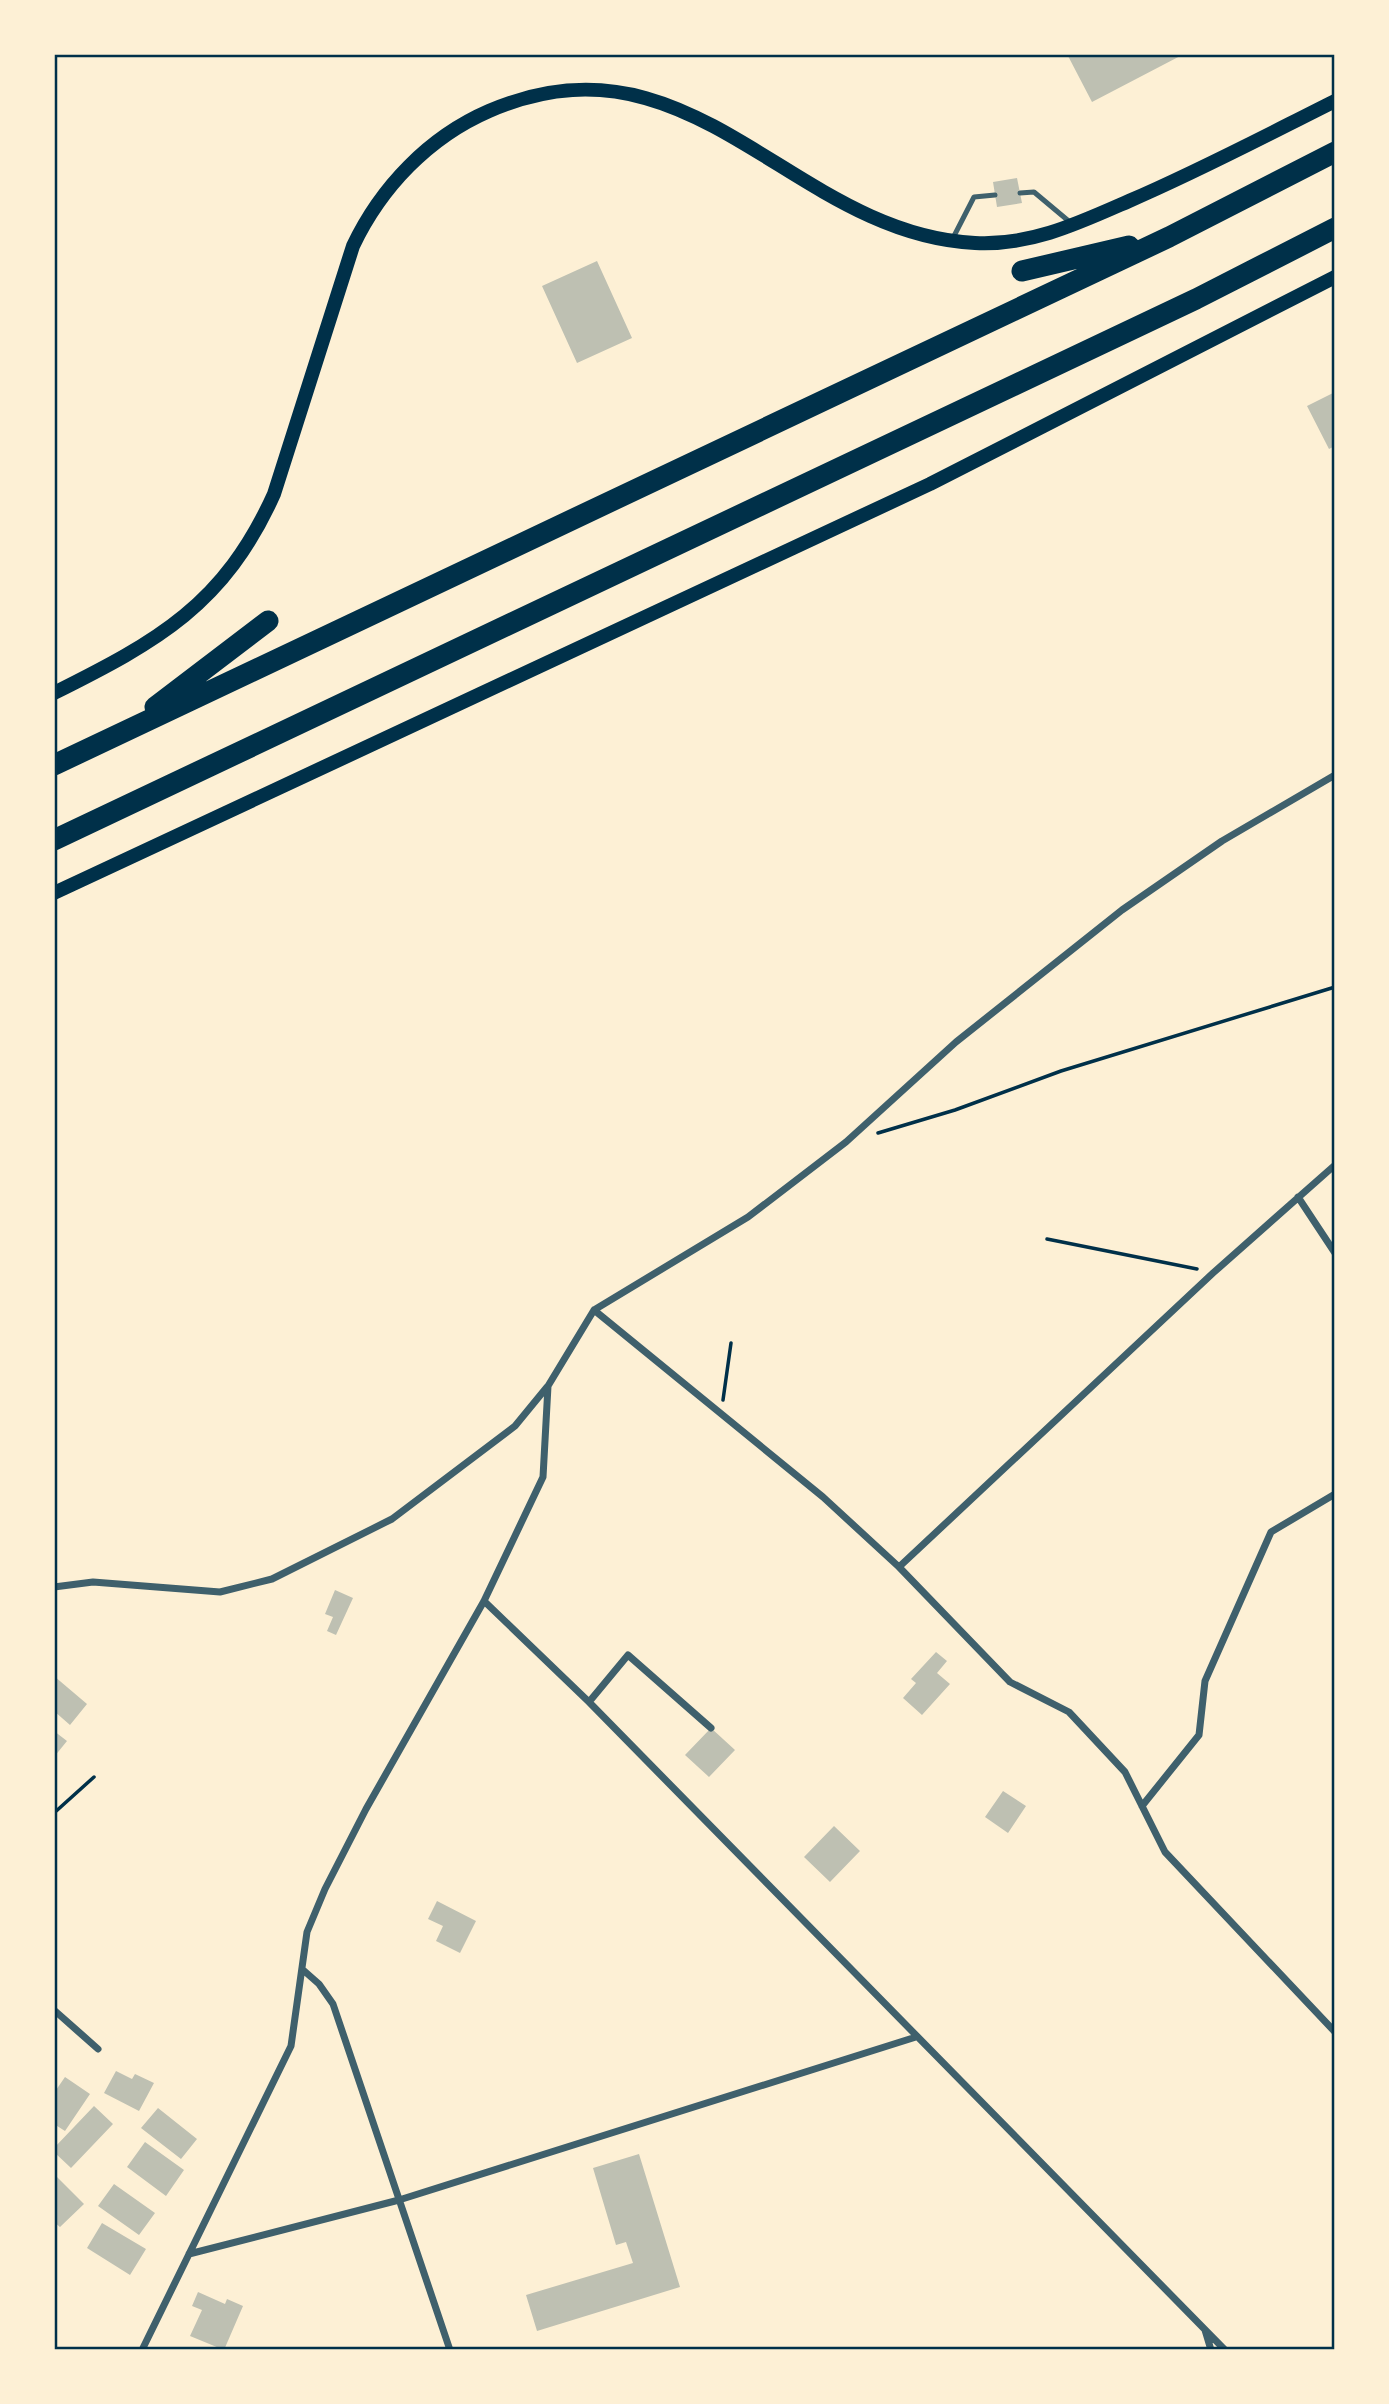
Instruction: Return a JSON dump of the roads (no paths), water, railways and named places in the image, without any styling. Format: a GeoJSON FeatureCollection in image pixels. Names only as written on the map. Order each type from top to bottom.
{"type":"FeatureCollection","features":[{"type":"Feature","properties":{"kind":"highway"},"geometry":{"type":"LineString","coordinates":[[54,765],[1169,237],[1335,152]]}},
{"type":"Feature","properties":{"kind":"highway"},"geometry":{"type":"LineString","coordinates":[[54,840],[1196,299],[1335,228]]}},
{"type":"Feature","properties":{"kind":"highway"},"geometry":{"type":"LineString","coordinates":[[1022,271],[1169,237]]}},
{"type":"Feature","properties":{"kind":"highway"},"geometry":{"type":"LineString","coordinates":[[120,734],[268,621]]}},
{"type":"Feature","properties":{"kind":"main road"},"geometry":{"type":"LineString","coordinates":[[54,693],[175,626],[216,586],[236,560],[274,495],[353,246],[366,218],[425,151],[476,117],[547,91],[624,91],[690,111],[885,224],[921,236],[1014,242],[1074,225],[1180,179],[1335,101]]}},
{"type":"Feature","properties":{"kind":"main road"},"geometry":{"type":"LineString","coordinates":[[54,893],[930,484],[1335,277]]}},
{"type":"Feature","properties":{"kind":"street"},"geometry":{"type":"LineString","coordinates":[[54,1587],[93,1582],[220,1592],[272,1579],[362,1535],[404,1511],[515,1426],[548,1386],[594,1310],[748,1217],[846,1142],[956,1042],[1122,910],[1222,841],[1335,775]]}},
{"type":"Feature","properties":{"kind":"street"},"geometry":{"type":"LineString","coordinates":[[899,1567],[1213,1273],[1335,1165]]}},
{"type":"Feature","properties":{"kind":"street"},"geometry":{"type":"LineString","coordinates":[[1298,1197],[1335,1253]]}},
{"type":"Feature","properties":{"kind":"street"},"geometry":{"type":"LineString","coordinates":[[594,1310],[823,1497],[899,1567],[1010,1682],[1069,1713],[1125,1772],[1165,1852],[1335,2032]]}},
{"type":"Feature","properties":{"kind":"street"},"geometry":{"type":"LineString","coordinates":[[142,2350],[291,2046],[307,1932],[325,1889],[366,1809],[484,1601],[543,1477],[548,1386]]}},
{"type":"Feature","properties":{"kind":"street"},"geometry":{"type":"LineString","coordinates":[[1142,1805],[1199,1735],[1205,1681],[1271,1532],[1335,1494]]}},
{"type":"Feature","properties":{"kind":"street"},"geometry":{"type":"LineString","coordinates":[[484,1601],[589,1702],[1225,2350]]}},
{"type":"Feature","properties":{"kind":"street"},"geometry":{"type":"LineString","coordinates":[[589,1702],[628,1655],[711,1728]]}},
{"type":"Feature","properties":{"kind":"street"},"geometry":{"type":"LineString","coordinates":[[302,1969],[319,1984],[333,2004],[450,2350]]}},
{"type":"Feature","properties":{"kind":"street"},"geometry":{"type":"LineString","coordinates":[[54,2010],[98,2049]]}},
{"type":"Feature","properties":{"kind":"street"},"geometry":{"type":"LineString","coordinates":[[189,2255],[399,2200],[916,2037]]}},
{"type":"Feature","properties":{"kind":"street"},"geometry":{"type":"LineString","coordinates":[[1205,2329],[1211,2350]]}},
{"type":"Feature","properties":{"kind":"lane"},"geometry":{"type":"LineString","coordinates":[[1020,194],[1034,192],[1074,225]]}},
{"type":"Feature","properties":{"kind":"lane"},"geometry":{"type":"LineString","coordinates":[[951,240],[974,197],[995,195]]}}]}
